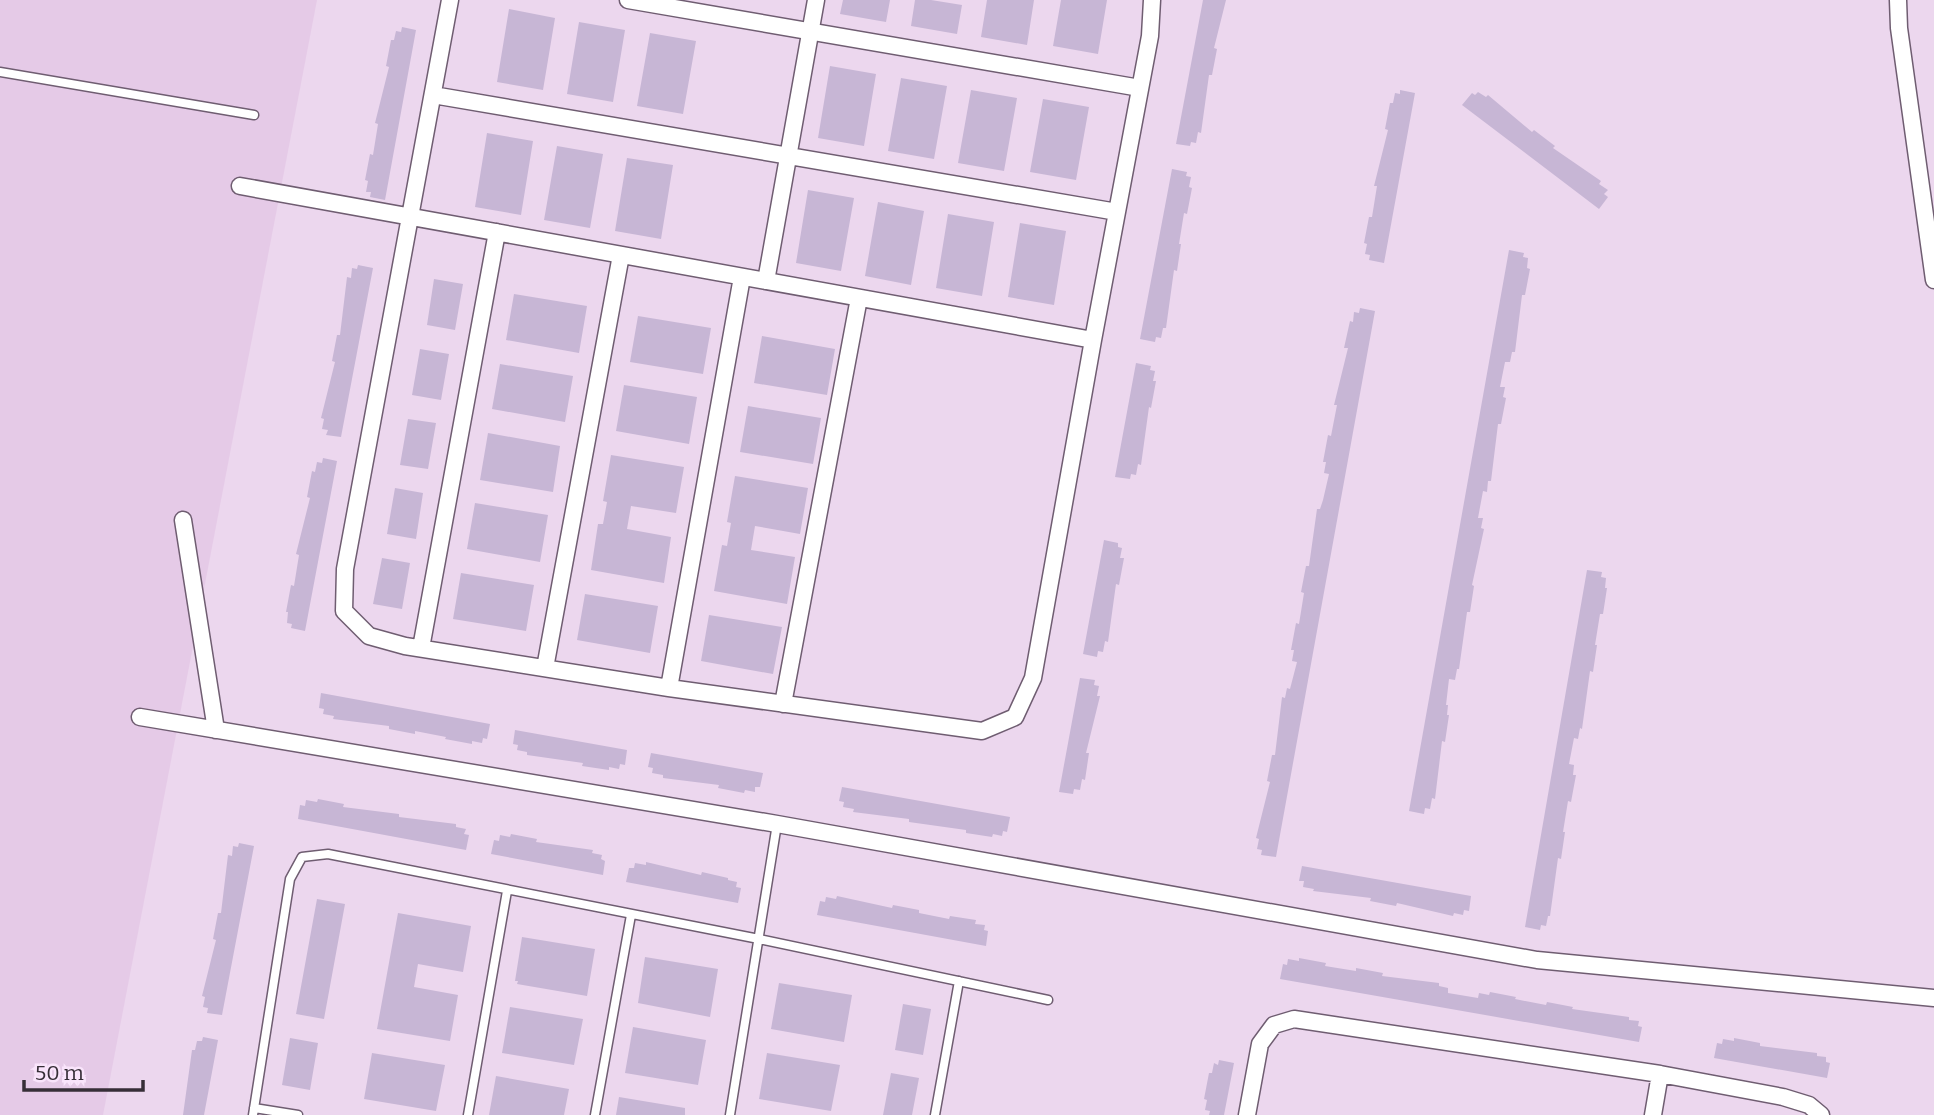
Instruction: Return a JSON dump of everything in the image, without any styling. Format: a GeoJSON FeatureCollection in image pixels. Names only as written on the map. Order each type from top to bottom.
{"type":"FeatureCollection","features":[{"type":"Feature","properties":{"kind":"street"},"geometry":{"type":"LineString","coordinates":[[450,0],[345,569],[344,611],[369,636],[421,648],[669,688],[982,731],[1015,717],[1033,678],[1150,36],[1152,0]]}},
{"type":"Feature","properties":{"kind":"street"},"geometry":{"type":"LineString","coordinates":[[628,0],[1140,88]]}},
{"type":"Feature","properties":{"kind":"street"},"geometry":{"type":"LineString","coordinates":[[766,281],[816,0]]}},
{"type":"Feature","properties":{"kind":"street"},"geometry":{"type":"LineString","coordinates":[[1898,0],[1899,28],[1934,281]]}},
{"type":"Feature","properties":{"kind":"street"},"geometry":{"type":"LineString","coordinates":[[433,95],[1117,212]]}},
{"type":"Feature","properties":{"kind":"street"},"geometry":{"type":"LineString","coordinates":[[240,186],[1093,341]]}},
{"type":"Feature","properties":{"kind":"street"},"geometry":{"type":"LineString","coordinates":[[421,648],[497,232]]}},
{"type":"Feature","properties":{"kind":"street"},"geometry":{"type":"LineString","coordinates":[[545,668],[621,255]]}},
{"type":"Feature","properties":{"kind":"street"},"geometry":{"type":"LineString","coordinates":[[669,688],[742,277]]}},
{"type":"Feature","properties":{"kind":"street"},"geometry":{"type":"LineString","coordinates":[[783,704],[859,298]]}},
{"type":"Feature","properties":{"kind":"street"},"geometry":{"type":"LineString","coordinates":[[183,520],[216,730]]}},
{"type":"Feature","properties":{"kind":"street"},"geometry":{"type":"LineString","coordinates":[[140,717],[777,824],[1537,960],[1934,998]]}},
{"type":"Feature","properties":{"kind":"street"},"geometry":{"type":"LineString","coordinates":[[1247,1115],[1260,1044],[1274,1025],[1294,1019],[1660,1074],[1783,1097],[1809,1105],[1821,1115]]}},
{"type":"Feature","properties":{"kind":"street"},"geometry":{"type":"LineString","coordinates":[[1653,1115],[1660,1074]]}},
{"type":"Feature","properties":{"kind":"lane"},"geometry":{"type":"LineString","coordinates":[[0,72],[254,115]]}},
{"type":"Feature","properties":{"kind":"lane"},"geometry":{"type":"LineString","coordinates":[[730,1115],[777,824]]}},
{"type":"Feature","properties":{"kind":"lane"},"geometry":{"type":"LineString","coordinates":[[298,1115],[253,1111],[290,879],[302,857],[328,854],[759,939],[1048,1000]]}},
{"type":"Feature","properties":{"kind":"lane"},"geometry":{"type":"LineString","coordinates":[[468,1115],[507,891]]}},
{"type":"Feature","properties":{"kind":"lane"},"geometry":{"type":"LineString","coordinates":[[595,1115],[631,915]]}},
{"type":"Feature","properties":{"kind":"lane"},"geometry":{"type":"LineString","coordinates":[[935,1115],[959,981]]}},
{"type":"Feature","properties":{"kind":"shaded area"},"geometry":{"type":"Polygon","coordinates":[[[0,0],[317,0],[103,1115],[0,1115],[0,0]]]}},
{"type":"Feature","properties":{"kind":"building"},"geometry":{"type":"Polygon","coordinates":[[[843,0],[890,0],[886,22],[840,14],[843,0]]]}},
{"type":"Feature","properties":{"kind":"building"},"geometry":{"type":"Polygon","coordinates":[[[915,0],[962,5],[957,34],[911,26],[915,0]]]}},
{"type":"Feature","properties":{"kind":"building"},"geometry":{"type":"Polygon","coordinates":[[[987,0],[1034,0],[1027,45],[981,37],[987,0]]]}},
{"type":"Feature","properties":{"kind":"building"},"geometry":{"type":"Polygon","coordinates":[[[1061,0],[1107,0],[1098,54],[1053,46],[1061,0]]]}},
{"type":"Feature","properties":{"kind":"building"},"geometry":{"type":"Polygon","coordinates":[[[1203,0],[1226,0],[1214,48],[1217,49],[1212,75],[1209,75],[1201,133],[1198,132],[1196,143],[1191,142],[1190,146],[1176,144],[1203,0]]]}},
{"type":"Feature","properties":{"kind":"building"},"geometry":{"type":"Polygon","coordinates":[[[509,9],[555,18],[543,90],[497,82],[509,9]]]}},
{"type":"Feature","properties":{"kind":"building"},"geometry":{"type":"Polygon","coordinates":[[[579,22],[625,30],[613,102],[567,94],[579,22]]]}},
{"type":"Feature","properties":{"kind":"building"},"geometry":{"type":"Polygon","coordinates":[[[402,27],[416,30],[385,200],[370,197],[371,192],[366,192],[368,181],[365,180],[370,154],[373,155],[378,124],[375,123],[389,67],[386,66],[391,40],[394,40],[396,31],[401,32],[402,27]]]}},
{"type":"Feature","properties":{"kind":"building"},"geometry":{"type":"Polygon","coordinates":[[[650,33],[696,41],[683,114],[637,106],[650,33]]]}},
{"type":"Feature","properties":{"kind":"building"},"geometry":{"type":"Polygon","coordinates":[[[830,66],[876,74],[864,146],[818,138],[830,66]]]}},
{"type":"Feature","properties":{"kind":"building"},"geometry":{"type":"Polygon","coordinates":[[[901,78],[947,86],[934,159],[888,151],[901,78]]]}},
{"type":"Feature","properties":{"kind":"building"},"geometry":{"type":"Polygon","coordinates":[[[971,90],[1017,98],[1004,171],[958,163],[971,90]]]}},
{"type":"Feature","properties":{"kind":"building"},"geometry":{"type":"Polygon","coordinates":[[[1400,90],[1415,93],[1384,263],[1369,260],[1370,255],[1365,254],[1367,244],[1364,243],[1369,217],[1372,217],[1377,186],[1374,186],[1388,130],[1385,129],[1390,103],[1393,103],[1395,93],[1400,94],[1400,90]]]}},
{"type":"Feature","properties":{"kind":"building"},"geometry":{"type":"Polygon","coordinates":[[[1478,92],[1486,97],[1488,95],[1532,132],[1534,130],[1555,146],[1553,148],[1601,181],[1599,184],[1608,190],[1604,194],[1608,197],[1599,209],[1462,105],[1472,93],[1475,95],[1478,92]]]}},
{"type":"Feature","properties":{"kind":"building"},"geometry":{"type":"Polygon","coordinates":[[[1043,99],[1089,107],[1076,180],[1030,172],[1043,99]]]}},
{"type":"Feature","properties":{"kind":"building"},"geometry":{"type":"Polygon","coordinates":[[[487,133],[533,141],[521,215],[475,207],[487,133]]]}},
{"type":"Feature","properties":{"kind":"building"},"geometry":{"type":"Polygon","coordinates":[[[557,146],[603,154],[590,228],[544,220],[557,146]]]}},
{"type":"Feature","properties":{"kind":"building"},"geometry":{"type":"Polygon","coordinates":[[[627,158],[673,165],[661,239],[615,231],[627,158]]]}},
{"type":"Feature","properties":{"kind":"building"},"geometry":{"type":"Polygon","coordinates":[[[1172,169],[1187,172],[1186,176],[1191,177],[1189,187],[1192,188],[1187,214],[1184,213],[1166,328],[1163,328],[1161,338],[1156,337],[1155,342],[1140,339],[1172,169]]]}},
{"type":"Feature","properties":{"kind":"building"},"geometry":{"type":"Polygon","coordinates":[[[808,190],[854,198],[841,271],[796,263],[808,190]]]}},
{"type":"Feature","properties":{"kind":"building"},"geometry":{"type":"Polygon","coordinates":[[[878,202],[924,211],[911,285],[865,276],[878,202]]]}},
{"type":"Feature","properties":{"kind":"building"},"geometry":{"type":"Polygon","coordinates":[[[948,214],[994,222],[982,296],[936,288],[948,214]]]}},
{"type":"Feature","properties":{"kind":"building"},"geometry":{"type":"Polygon","coordinates":[[[1020,223],[1066,231],[1054,305],[1008,297],[1020,223]]]}},
{"type":"Feature","properties":{"kind":"building"},"geometry":{"type":"Polygon","coordinates":[[[1509,250],[1524,253],[1523,257],[1528,258],[1527,268],[1530,269],[1525,295],[1522,295],[1515,352],[1512,352],[1510,362],[1505,362],[1500,387],[1505,387],[1503,397],[1506,398],[1501,424],[1498,424],[1491,481],[1488,481],[1487,492],[1483,491],[1478,518],[1483,518],[1481,528],[1484,529],[1472,585],[1470,612],[1467,612],[1459,669],[1455,680],[1449,679],[1446,705],[1449,715],[1445,742],[1442,741],[1435,799],[1432,798],[1430,809],[1425,808],[1424,814],[1409,811],[1509,250]]]}},
{"type":"Feature","properties":{"kind":"building"},"geometry":{"type":"Polygon","coordinates":[[[358,265],[373,268],[341,437],[326,435],[328,430],[322,429],[324,419],[321,418],[335,362],[332,361],[337,335],[340,335],[347,277],[351,278],[352,268],[357,269],[358,265]]]}},
{"type":"Feature","properties":{"kind":"building"},"geometry":{"type":"Polygon","coordinates":[[[434,279],[463,284],[455,330],[427,325],[434,279]]]}},
{"type":"Feature","properties":{"kind":"building"},"geometry":{"type":"Polygon","coordinates":[[[514,294],[587,306],[579,353],[506,340],[514,294]]]}},
{"type":"Feature","properties":{"kind":"building"},"geometry":{"type":"Polygon","coordinates":[[[1360,308],[1375,311],[1276,857],[1261,855],[1262,850],[1257,849],[1259,839],[1256,838],[1270,782],[1267,781],[1272,755],[1275,755],[1282,697],[1285,698],[1287,688],[1290,689],[1297,662],[1292,661],[1294,650],[1291,650],[1296,623],[1299,624],[1304,593],[1301,592],[1306,566],[1309,566],[1317,509],[1320,509],[1329,474],[1324,473],[1326,462],[1323,462],[1328,435],[1331,436],[1337,405],[1334,405],[1348,348],[1344,348],[1350,321],[1353,322],[1354,312],[1359,313],[1360,308]]]}},
{"type":"Feature","properties":{"kind":"building"},"geometry":{"type":"Polygon","coordinates":[[[638,316],[711,328],[703,374],[630,362],[638,316]]]}},
{"type":"Feature","properties":{"kind":"building"},"geometry":{"type":"Polygon","coordinates":[[[762,336],[835,349],[827,395],[754,383],[762,336]]]}},
{"type":"Feature","properties":{"kind":"building"},"geometry":{"type":"Polygon","coordinates":[[[420,349],[449,354],[441,400],[412,395],[420,349]]]}},
{"type":"Feature","properties":{"kind":"building"},"geometry":{"type":"Polygon","coordinates":[[[1136,363],[1151,366],[1150,370],[1155,371],[1153,381],[1156,381],[1151,408],[1149,407],[1141,465],[1138,464],[1136,475],[1131,474],[1130,479],[1115,477],[1136,363]]]}},
{"type":"Feature","properties":{"kind":"building"},"geometry":{"type":"Polygon","coordinates":[[[500,364],[573,376],[565,422],[492,409],[500,364]]]}},
{"type":"Feature","properties":{"kind":"building"},"geometry":{"type":"Polygon","coordinates":[[[624,385],[697,397],[689,444],[616,431],[624,385]]]}},
{"type":"Feature","properties":{"kind":"building"},"geometry":{"type":"Polygon","coordinates":[[[748,406],[821,418],[813,464],[740,452],[748,406]]]}},
{"type":"Feature","properties":{"kind":"building"},"geometry":{"type":"Polygon","coordinates":[[[408,419],[436,423],[428,469],[400,465],[408,419]]]}},
{"type":"Feature","properties":{"kind":"building"},"geometry":{"type":"Polygon","coordinates":[[[488,433],[560,446],[553,492],[480,480],[488,433]]]}},
{"type":"Feature","properties":{"kind":"building"},"geometry":{"type":"Polygon","coordinates":[[[611,455],[684,467],[676,513],[631,506],[627,529],[671,537],[664,583],[591,570],[598,524],[603,524],[607,502],[603,501],[611,455]]]}},
{"type":"Feature","properties":{"kind":"building"},"geometry":{"type":"Polygon","coordinates":[[[323,458],[337,461],[305,631],[291,628],[292,624],[287,623],[286,612],[291,585],[294,586],[299,555],[296,554],[310,498],[307,497],[312,471],[315,472],[317,462],[322,463],[323,458]]]}},
{"type":"Feature","properties":{"kind":"building"},"geometry":{"type":"Polygon","coordinates":[[[735,476],[808,488],[800,534],[755,526],[751,550],[795,557],[787,604],[714,591],[722,545],[727,546],[731,523],[727,522],[735,476]]]}},
{"type":"Feature","properties":{"kind":"building"},"geometry":{"type":"Polygon","coordinates":[[[395,488],[423,493],[416,539],[387,534],[395,488]]]}},
{"type":"Feature","properties":{"kind":"building"},"geometry":{"type":"Polygon","coordinates":[[[475,503],[548,515],[540,562],[467,549],[475,503]]]}},
{"type":"Feature","properties":{"kind":"building"},"geometry":{"type":"Polygon","coordinates":[[[1104,540],[1118,543],[1118,547],[1122,548],[1120,558],[1124,558],[1119,585],[1116,584],[1108,642],[1105,641],[1103,652],[1098,651],[1097,657],[1083,654],[1104,540]]]}},
{"type":"Feature","properties":{"kind":"building"},"geometry":{"type":"Polygon","coordinates":[[[382,558],[410,563],[402,609],[373,604],[382,558]]]}},
{"type":"Feature","properties":{"kind":"building"},"geometry":{"type":"Polygon","coordinates":[[[1587,570],[1602,572],[1601,577],[1606,578],[1607,588],[1603,614],[1600,614],[1582,729],[1580,728],[1578,739],[1574,738],[1569,764],[1574,765],[1573,775],[1576,775],[1571,802],[1568,801],[1550,916],[1546,926],[1541,925],[1540,930],[1525,927],[1587,570]]]}},
{"type":"Feature","properties":{"kind":"building"},"geometry":{"type":"Polygon","coordinates":[[[461,573],[534,585],[526,631],[453,619],[461,573]]]}},
{"type":"Feature","properties":{"kind":"building"},"geometry":{"type":"Polygon","coordinates":[[[585,594],[658,606],[650,653],[577,640],[585,594]]]}},
{"type":"Feature","properties":{"kind":"building"},"geometry":{"type":"Polygon","coordinates":[[[709,615],[782,627],[773,674],[701,661],[709,615]]]}},
{"type":"Feature","properties":{"kind":"building"},"geometry":{"type":"Polygon","coordinates":[[[1080,678],[1095,680],[1094,685],[1099,686],[1097,696],[1100,696],[1086,753],[1089,753],[1085,780],[1082,779],[1080,790],[1074,789],[1073,794],[1059,792],[1080,678]]]}},
{"type":"Feature","properties":{"kind":"building"},"geometry":{"type":"Polygon","coordinates":[[[321,693],[490,724],[487,739],[483,738],[482,743],[472,741],[472,744],[415,731],[415,734],[389,729],[389,726],[333,719],[334,716],[323,714],[324,709],[319,708],[321,693]]]}},
{"type":"Feature","properties":{"kind":"building"},"geometry":{"type":"Polygon","coordinates":[[[515,730],[627,750],[625,765],[620,764],[619,769],[609,767],[609,770],[582,766],[583,763],[527,755],[527,752],[517,750],[518,745],[513,744],[515,730]]]}},
{"type":"Feature","properties":{"kind":"building"},"geometry":{"type":"Polygon","coordinates":[[[651,753],[763,773],[760,787],[755,787],[755,792],[745,790],[744,793],[718,788],[719,785],[663,778],[663,775],[652,773],[653,768],[648,767],[651,753]]]}},
{"type":"Feature","properties":{"kind":"building"},"geometry":{"type":"Polygon","coordinates":[[[842,787],[1010,817],[1007,832],[1003,831],[1002,836],[993,834],[992,837],[966,833],[966,830],[909,822],[909,819],[853,812],[854,809],[843,807],[844,802],[839,801],[842,787]]]}},
{"type":"Feature","properties":{"kind":"building"},"geometry":{"type":"Polygon","coordinates":[[[318,799],[344,804],[343,807],[456,824],[456,827],[466,829],[464,834],[469,835],[466,850],[298,819],[300,805],[305,806],[306,800],[317,802],[318,799]]]}},
{"type":"Feature","properties":{"kind":"building"},"geometry":{"type":"Polygon","coordinates":[[[511,834],[537,839],[536,842],[593,850],[592,853],[602,855],[601,859],[605,861],[603,875],[491,854],[494,840],[499,841],[500,835],[510,837],[511,834]]]}},
{"type":"Feature","properties":{"kind":"building"},"geometry":{"type":"Polygon","coordinates":[[[239,843],[254,846],[222,1015],[207,1013],[208,1008],[203,1007],[205,997],[202,996],[216,940],[213,939],[218,913],[221,913],[228,855],[232,856],[233,846],[238,847],[239,843]]]}},
{"type":"Feature","properties":{"kind":"building"},"geometry":{"type":"Polygon","coordinates":[[[646,862],[701,875],[702,872],[737,882],[736,887],[741,888],[738,903],[626,882],[629,868],[634,868],[635,863],[646,865],[646,862]]]}},
{"type":"Feature","properties":{"kind":"building"},"geometry":{"type":"Polygon","coordinates":[[[1302,866],[1471,896],[1469,911],[1464,910],[1463,915],[1454,913],[1453,916],[1397,903],[1396,906],[1370,901],[1371,898],[1313,891],[1314,889],[1303,887],[1304,881],[1299,881],[1302,866]]]}},
{"type":"Feature","properties":{"kind":"building"},"geometry":{"type":"Polygon","coordinates":[[[837,896],[892,908],[893,905],[919,910],[919,913],[949,919],[950,916],[976,920],[975,924],[985,925],[984,930],[988,931],[986,946],[817,915],[820,901],[825,902],[826,897],[836,899],[837,896]]]}},
{"type":"Feature","properties":{"kind":"building"},"geometry":{"type":"Polygon","coordinates":[[[317,899],[345,904],[324,1019],[296,1014],[317,899]]]}},
{"type":"Feature","properties":{"kind":"building"},"geometry":{"type":"Polygon","coordinates":[[[398,913],[471,926],[463,972],[418,964],[414,987],[458,995],[450,1041],[377,1029],[398,913]]]}},
{"type":"Feature","properties":{"kind":"building"},"geometry":{"type":"Polygon","coordinates":[[[522,937],[595,949],[587,996],[517,984],[518,981],[515,981],[522,937]]]}},
{"type":"Feature","properties":{"kind":"building"},"geometry":{"type":"Polygon","coordinates":[[[645,957],[718,969],[710,1017],[638,1003],[645,957]]]}},
{"type":"Feature","properties":{"kind":"building"},"geometry":{"type":"Polygon","coordinates":[[[1299,958],[1326,963],[1325,966],[1356,971],[1356,968],[1383,973],[1382,976],[1439,983],[1439,986],[1448,988],[1448,993],[1478,998],[1479,993],[1489,995],[1490,992],[1546,1005],[1547,1002],[1573,1007],[1572,1009],[1629,1017],[1629,1020],[1639,1021],[1638,1026],[1642,1027],[1639,1042],[1280,979],[1283,964],[1287,965],[1288,959],[1299,961],[1299,958]]]}},
{"type":"Feature","properties":{"kind":"building"},"geometry":{"type":"Polygon","coordinates":[[[779,983],[852,995],[844,1042],[771,1029],[779,983]]]}},
{"type":"Feature","properties":{"kind":"building"},"geometry":{"type":"Polygon","coordinates":[[[903,1004],[931,1009],[923,1055],[895,1050],[903,1004]]]}},
{"type":"Feature","properties":{"kind":"building"},"geometry":{"type":"Polygon","coordinates":[[[510,1007],[583,1019],[574,1065],[502,1053],[510,1007]]]}},
{"type":"Feature","properties":{"kind":"building"},"geometry":{"type":"Polygon","coordinates":[[[633,1027],[706,1040],[698,1085],[625,1073],[633,1027]]]}},
{"type":"Feature","properties":{"kind":"building"},"geometry":{"type":"Polygon","coordinates":[[[203,1037],[218,1040],[204,1115],[183,1115],[192,1050],[195,1050],[197,1041],[202,1041],[203,1037]]]}},
{"type":"Feature","properties":{"kind":"building"},"geometry":{"type":"Polygon","coordinates":[[[290,1038],[318,1043],[310,1090],[282,1085],[290,1038]]]}},
{"type":"Feature","properties":{"kind":"building"},"geometry":{"type":"Polygon","coordinates":[[[1734,1038],[1760,1043],[1760,1046],[1817,1053],[1817,1056],[1826,1057],[1826,1062],[1830,1063],[1827,1078],[1714,1058],[1717,1043],[1722,1044],[1723,1039],[1734,1041],[1734,1038]]]}},
{"type":"Feature","properties":{"kind":"building"},"geometry":{"type":"Polygon","coordinates":[[[372,1053],[445,1065],[436,1111],[364,1099],[372,1053]]]}},
{"type":"Feature","properties":{"kind":"building"},"geometry":{"type":"Polygon","coordinates":[[[767,1053],[840,1065],[831,1111],[759,1099],[767,1053]]]}},
{"type":"Feature","properties":{"kind":"building"},"geometry":{"type":"Polygon","coordinates":[[[1219,1060],[1234,1063],[1224,1115],[1209,1115],[1210,1111],[1205,1110],[1207,1100],[1204,1099],[1209,1073],[1212,1073],[1214,1063],[1218,1065],[1219,1060]]]}},
{"type":"Feature","properties":{"kind":"building"},"geometry":{"type":"Polygon","coordinates":[[[891,1073],[919,1078],[912,1115],[883,1115],[891,1073]]]}},
{"type":"Feature","properties":{"kind":"building"},"geometry":{"type":"Polygon","coordinates":[[[496,1076],[569,1089],[564,1115],[489,1115],[496,1076]]]}},
{"type":"Feature","properties":{"kind":"building"},"geometry":{"type":"Polygon","coordinates":[[[619,1097],[685,1108],[685,1115],[616,1115],[619,1097]]]}}]}
